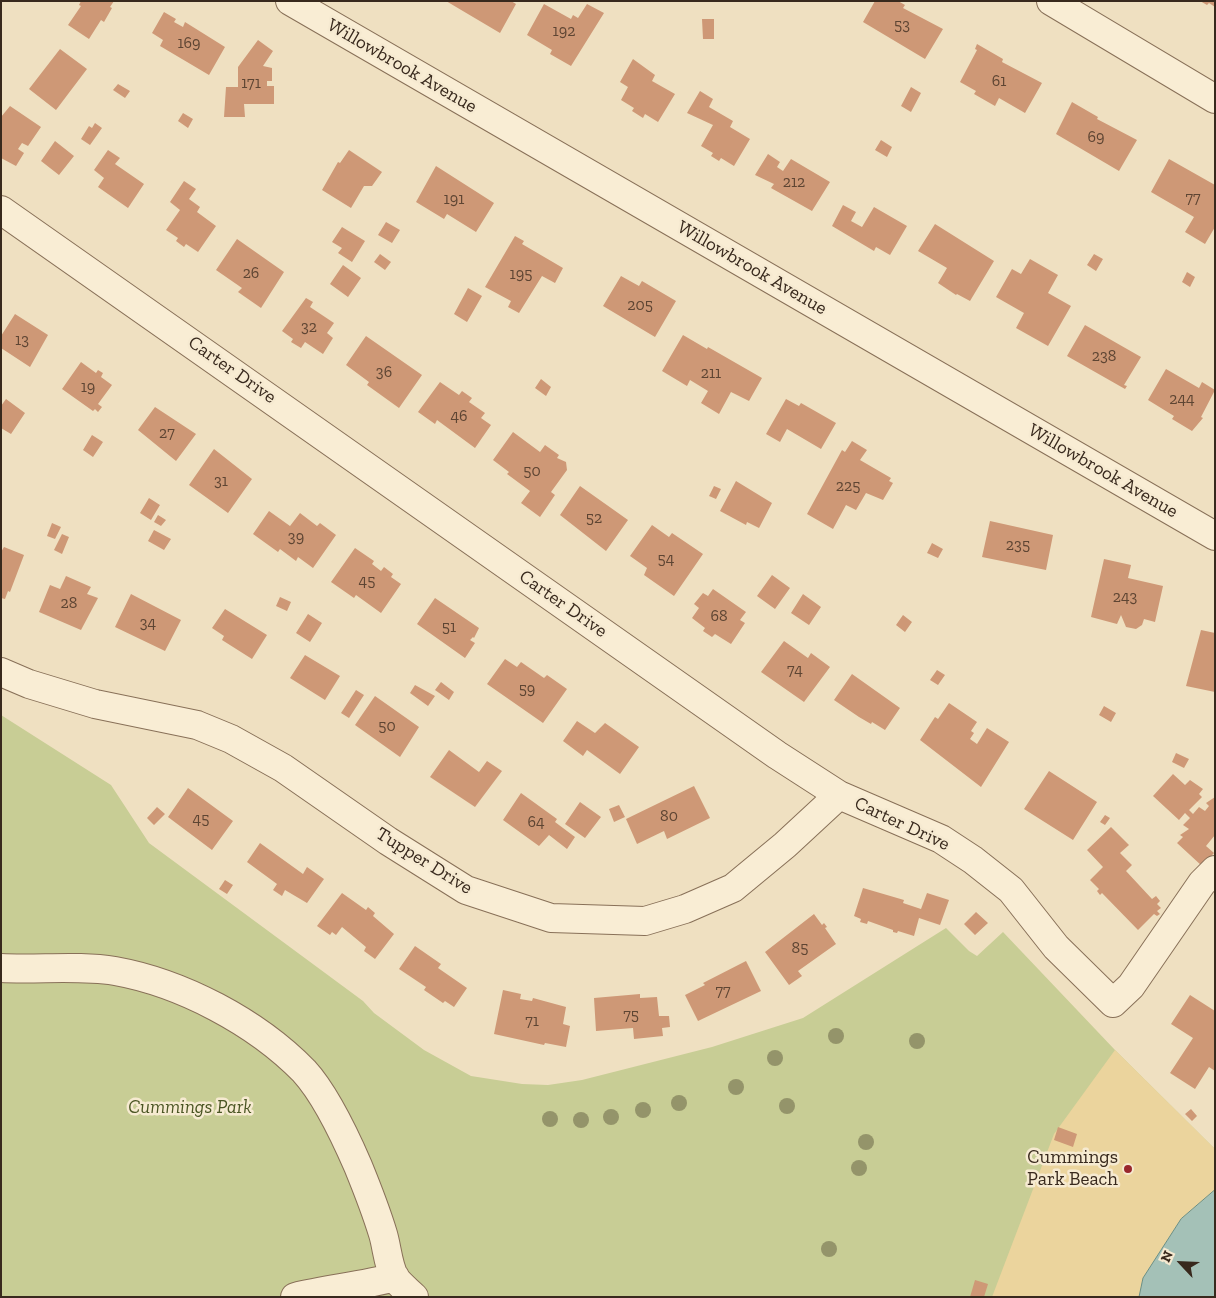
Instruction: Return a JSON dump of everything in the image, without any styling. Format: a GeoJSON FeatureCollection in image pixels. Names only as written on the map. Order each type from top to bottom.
{"type":"FeatureCollection","features":[{"type":"Feature","properties":{"kind":"street","name":"Willowbrook Avenue"},"geometry":{"type":"LineString","coordinates":[[290,1],[1215,536]]}},
{"type":"Feature","properties":{"kind":"street"},"geometry":{"type":"LineString","coordinates":[[1051,1],[1215,99]]}},
{"type":"Feature","properties":{"kind":"street","name":"Carter Drive"},"geometry":{"type":"LineString","coordinates":[[1,210],[777,754],[839,795],[942,839],[973,860],[1011,890],[1056,947],[1113,1003],[1131,986],[1202,883],[1215,870]]}},
{"type":"Feature","properties":{"kind":"street","name":"Tupper Drive"},"geometry":{"type":"LineString","coordinates":[[1,672],[29,684],[95,704],[197,725],[231,739],[283,768],[388,840],[466,890],[551,918],[645,921],[685,909],[733,888],[785,845],[839,795]]}},
{"type":"Feature","properties":{"kind":"street"},"geometry":{"type":"LineString","coordinates":[[1,968],[87,969],[114,971],[139,978],[172,988],[203,1002],[256,1032],[284,1053],[305,1072],[347,1141],[378,1219],[395,1277],[414,1297]]}},
{"type":"Feature","properties":{"kind":"street"},"geometry":{"type":"LineString","coordinates":[[295,1297],[327,1290],[363,1286],[395,1277]]}},
{"type":"Feature","properties":{"kind":"green space","name":"Cummings Park"},"geometry":{"type":"Polygon","coordinates":[[[1,715],[111,785],[149,843],[363,1001],[374,1013],[424,1050],[471,1076],[522,1084],[548,1085],[582,1080],[712,1047],[803,1018],[946,928],[969,951],[977,956],[1003,932],[1115,1050],[1215,1149],[1215,1190],[1181,1219],[1143,1278],[1139,1297],[1,1297],[1,715]]]}},
{"type":"Feature","properties":{"kind":"sand","name":"Cummings Park Beach"},"geometry":{"type":"Polygon","coordinates":[[[1115,1050],[1215,1149],[1215,1190],[1181,1219],[1143,1278],[1139,1297],[992,1297],[1054,1134],[1115,1050]]]}},
{"type":"Feature","properties":{"kind":"water"},"geometry":{"type":"Polygon","coordinates":[[[1215,1190],[1215,1297],[1139,1297],[1143,1278],[1181,1219],[1215,1190]]]}},
{"type":"Feature","properties":{"kind":"building"},"geometry":{"type":"Polygon","coordinates":[[[81,1],[114,1],[104,22],[101,20],[89,39],[68,25],[81,6],[79,5],[81,1]]]}},
{"type":"Feature","properties":{"kind":"building"},"geometry":{"type":"Polygon","coordinates":[[[446,1],[511,1],[516,4],[500,33],[446,1]]]}},
{"type":"Feature","properties":{"kind":"building"},"geometry":{"type":"Polygon","coordinates":[[[875,1],[898,1],[905,5],[903,8],[943,29],[925,59],[863,22],[875,1]]]}},
{"type":"Feature","properties":{"kind":"building"},"geometry":{"type":"Polygon","coordinates":[[[1200,1],[1215,1],[1215,7],[1209,3],[1207,5],[1200,1]]]}},
{"type":"Feature","properties":{"kind":"building"},"geometry":{"type":"Polygon","coordinates":[[[544,4],[571,19],[573,15],[578,18],[587,4],[604,13],[571,66],[550,54],[552,50],[527,35],[544,4]]]}},
{"type":"Feature","properties":{"kind":"building"},"geometry":{"type":"Polygon","coordinates":[[[164,12],[176,19],[174,22],[183,27],[185,22],[225,47],[209,75],[160,46],[163,40],[152,33],[164,12]]]}},
{"type":"Feature","properties":{"kind":"building"},"geometry":{"type":"Polygon","coordinates":[[[702,19],[714,19],[714,39],[703,39],[702,19]]]}},
{"type":"Feature","properties":{"kind":"building"},"geometry":{"type":"Polygon","coordinates":[[[258,40],[273,51],[263,66],[272,68],[272,81],[267,81],[267,86],[274,86],[274,104],[244,104],[245,117],[224,117],[226,87],[238,87],[238,67],[258,40]]]}},
{"type":"Feature","properties":{"kind":"building"},"geometry":{"type":"Polygon","coordinates":[[[977,44],[1003,59],[1002,62],[1042,83],[1025,113],[999,98],[995,106],[974,94],[976,91],[960,82],[977,50],[975,49],[977,44]]]}},
{"type":"Feature","properties":{"kind":"building"},"geometry":{"type":"Polygon","coordinates":[[[60,49],[87,69],[56,110],[29,89],[60,49]]]}},
{"type":"Feature","properties":{"kind":"building"},"geometry":{"type":"Polygon","coordinates":[[[633,59],[655,75],[652,81],[675,94],[658,122],[645,114],[643,118],[632,111],[634,108],[621,100],[628,87],[620,82],[633,59]]]}},
{"type":"Feature","properties":{"kind":"building"},"geometry":{"type":"Polygon","coordinates":[[[118,84],[130,91],[125,98],[113,90],[118,84]]]}},
{"type":"Feature","properties":{"kind":"building"},"geometry":{"type":"Polygon","coordinates":[[[911,87],[921,93],[911,112],[901,106],[911,87]]]}},
{"type":"Feature","properties":{"kind":"building"},"geometry":{"type":"Polygon","coordinates":[[[700,91],[713,99],[709,107],[733,121],[730,127],[750,139],[734,166],[721,158],[719,161],[711,156],[713,153],[701,146],[713,125],[687,113],[700,91]]]}},
{"type":"Feature","properties":{"kind":"building"},"geometry":{"type":"Polygon","coordinates":[[[1072,102],[1098,117],[1097,119],[1137,140],[1119,171],[1056,134],[1072,102]]]}},
{"type":"Feature","properties":{"kind":"building"},"geometry":{"type":"Polygon","coordinates":[[[10,106],[41,127],[28,146],[22,143],[18,149],[24,153],[16,166],[1,158],[1,117],[10,106]]]}},
{"type":"Feature","properties":{"kind":"building"},"geometry":{"type":"Polygon","coordinates":[[[183,113],[193,119],[188,128],[178,121],[183,113]]]}},
{"type":"Feature","properties":{"kind":"building"},"geometry":{"type":"Polygon","coordinates":[[[95,123],[102,128],[90,145],[81,139],[89,126],[92,128],[95,123]]]}},
{"type":"Feature","properties":{"kind":"building"},"geometry":{"type":"Polygon","coordinates":[[[881,140],[892,147],[887,157],[875,150],[881,140]]]}},
{"type":"Feature","properties":{"kind":"building"},"geometry":{"type":"Polygon","coordinates":[[[55,141],[74,156],[59,175],[41,161],[55,141]]]}},
{"type":"Feature","properties":{"kind":"building"},"geometry":{"type":"Polygon","coordinates":[[[108,150],[120,158],[115,164],[144,184],[128,208],[98,187],[104,178],[94,170],[108,150]]]}},
{"type":"Feature","properties":{"kind":"building"},"geometry":{"type":"Polygon","coordinates":[[[349,150],[382,172],[372,186],[364,186],[351,208],[322,190],[338,162],[340,163],[349,150]]]}},
{"type":"Feature","properties":{"kind":"building"},"geometry":{"type":"Polygon","coordinates":[[[768,154],[780,162],[777,167],[783,171],[791,159],[830,182],[812,211],[771,188],[774,184],[755,175],[768,154]]]}},
{"type":"Feature","properties":{"kind":"building"},"geometry":{"type":"Polygon","coordinates":[[[1169,159],[1215,185],[1215,227],[1205,244],[1185,232],[1194,217],[1151,192],[1169,159]]]}},
{"type":"Feature","properties":{"kind":"building"},"geometry":{"type":"Polygon","coordinates":[[[436,166],[494,203],[476,232],[447,214],[444,219],[416,202],[436,166]]]}},
{"type":"Feature","properties":{"kind":"building"},"geometry":{"type":"Polygon","coordinates":[[[184,181],[196,189],[189,199],[200,207],[197,212],[216,226],[198,252],[186,244],[184,247],[176,241],[178,238],[166,230],[180,210],[170,202],[184,181]]]}},
{"type":"Feature","properties":{"kind":"building"},"geometry":{"type":"Polygon","coordinates":[[[843,205],[856,212],[851,221],[862,227],[874,207],[907,226],[890,255],[876,247],[874,251],[832,226],[843,205]]]}},
{"type":"Feature","properties":{"kind":"building"},"geometry":{"type":"Polygon","coordinates":[[[386,222],[400,230],[392,243],[378,235],[386,222]]]}},
{"type":"Feature","properties":{"kind":"building"},"geometry":{"type":"Polygon","coordinates":[[[935,224],[994,261],[970,301],[956,295],[938,283],[947,268],[918,251],[935,224]]]}},
{"type":"Feature","properties":{"kind":"building"},"geometry":{"type":"Polygon","coordinates":[[[342,227],[365,241],[352,262],[338,253],[342,248],[332,242],[342,227]]]}},
{"type":"Feature","properties":{"kind":"building"},"geometry":{"type":"Polygon","coordinates":[[[515,236],[524,241],[522,244],[563,268],[555,283],[542,276],[519,313],[508,307],[511,301],[485,287],[515,236]]]}},
{"type":"Feature","properties":{"kind":"building"},"geometry":{"type":"Polygon","coordinates":[[[237,239],[284,272],[261,308],[238,292],[242,288],[216,270],[237,239]]]}},
{"type":"Feature","properties":{"kind":"building"},"geometry":{"type":"Polygon","coordinates":[[[380,254],[391,262],[385,270],[374,262],[380,254]]]}},
{"type":"Feature","properties":{"kind":"building"},"geometry":{"type":"Polygon","coordinates":[[[1094,254],[1103,259],[1096,271],[1087,265],[1094,254]]]}},
{"type":"Feature","properties":{"kind":"building"},"geometry":{"type":"Polygon","coordinates":[[[1030,259],[1058,275],[1048,293],[1071,306],[1048,346],[1016,328],[1024,313],[996,297],[1012,269],[1021,274],[1030,259]]]}},
{"type":"Feature","properties":{"kind":"building"},"geometry":{"type":"Polygon","coordinates":[[[343,265],[361,278],[348,297],[330,284],[343,265]]]}},
{"type":"Feature","properties":{"kind":"building"},"geometry":{"type":"Polygon","coordinates":[[[1187,272],[1195,277],[1190,287],[1182,282],[1187,272]]]}},
{"type":"Feature","properties":{"kind":"building"},"geometry":{"type":"Polygon","coordinates":[[[621,276],[639,286],[642,281],[676,301],[655,337],[603,306],[621,276]]]}},
{"type":"Feature","properties":{"kind":"building"},"geometry":{"type":"Polygon","coordinates":[[[468,288],[482,296],[467,322],[454,314],[468,288]]]}},
{"type":"Feature","properties":{"kind":"building"},"geometry":{"type":"Polygon","coordinates":[[[306,298],[313,302],[310,307],[334,323],[327,333],[333,338],[323,354],[305,342],[301,348],[291,342],[293,339],[282,331],[306,298]]]}},
{"type":"Feature","properties":{"kind":"building"},"geometry":{"type":"Polygon","coordinates":[[[15,314],[48,335],[30,367],[1,348],[1,336],[15,314]]]}},
{"type":"Feature","properties":{"kind":"building"},"geometry":{"type":"Polygon","coordinates":[[[1085,325],[1141,357],[1124,385],[1127,386],[1125,389],[1067,356],[1085,325]]]}},
{"type":"Feature","properties":{"kind":"building"},"geometry":{"type":"Polygon","coordinates":[[[683,335],[762,378],[749,401],[731,392],[719,414],[701,403],[708,391],[690,380],[687,386],[662,371],[683,335]]]}},
{"type":"Feature","properties":{"kind":"building"},"geometry":{"type":"Polygon","coordinates":[[[366,336],[422,375],[399,408],[367,385],[369,382],[346,365],[366,336]]]}},
{"type":"Feature","properties":{"kind":"building"},"geometry":{"type":"Polygon","coordinates":[[[81,362],[96,373],[98,370],[103,373],[101,377],[112,385],[98,404],[102,407],[98,412],[95,409],[93,411],[62,389],[81,362]]]}},
{"type":"Feature","properties":{"kind":"building"},"geometry":{"type":"Polygon","coordinates":[[[1166,369],[1199,388],[1202,382],[1215,390],[1201,417],[1203,418],[1192,431],[1172,419],[1174,416],[1148,400],[1166,369]]]}},
{"type":"Feature","properties":{"kind":"building"},"geometry":{"type":"Polygon","coordinates":[[[541,379],[551,387],[546,396],[535,388],[541,379]]]}},
{"type":"Feature","properties":{"kind":"building"},"geometry":{"type":"Polygon","coordinates":[[[440,382],[459,395],[462,391],[472,398],[469,402],[485,413],[481,418],[491,425],[475,448],[437,420],[435,424],[418,412],[440,382]]]}},
{"type":"Feature","properties":{"kind":"building"},"geometry":{"type":"Polygon","coordinates":[[[6,399],[25,413],[11,434],[1,428],[1,406],[6,399]]]}},
{"type":"Feature","properties":{"kind":"building"},"geometry":{"type":"Polygon","coordinates":[[[786,399],[799,406],[801,403],[836,423],[821,449],[787,429],[780,442],[766,434],[786,399]]]}},
{"type":"Feature","properties":{"kind":"building"},"geometry":{"type":"Polygon","coordinates":[[[155,407],[196,434],[176,461],[138,430],[155,407]]]}},
{"type":"Feature","properties":{"kind":"building"},"geometry":{"type":"Polygon","coordinates":[[[513,432],[540,452],[545,445],[559,455],[557,458],[566,462],[567,470],[551,492],[555,495],[540,517],[521,503],[530,491],[507,474],[509,472],[493,460],[513,432]]]}},
{"type":"Feature","properties":{"kind":"building"},"geometry":{"type":"Polygon","coordinates":[[[92,435],[103,442],[93,457],[83,450],[92,435]]]}},
{"type":"Feature","properties":{"kind":"building"},"geometry":{"type":"Polygon","coordinates":[[[852,441],[867,450],[860,460],[891,478],[889,481],[893,483],[883,500],[866,493],[856,510],[846,505],[833,529],[807,514],[842,450],[845,452],[852,441]]]}},
{"type":"Feature","properties":{"kind":"building"},"geometry":{"type":"Polygon","coordinates":[[[214,449],[252,479],[228,513],[189,485],[214,449]]]}},
{"type":"Feature","properties":{"kind":"building"},"geometry":{"type":"Polygon","coordinates":[[[736,481],[772,503],[759,528],[747,522],[746,525],[720,511],[736,481]]]}},
{"type":"Feature","properties":{"kind":"building"},"geometry":{"type":"Polygon","coordinates":[[[580,486],[628,520],[606,551],[560,515],[580,486]]]}},
{"type":"Feature","properties":{"kind":"building"},"geometry":{"type":"Polygon","coordinates":[[[714,486],[721,489],[716,499],[709,496],[714,486]]]}},
{"type":"Feature","properties":{"kind":"building"},"geometry":{"type":"Polygon","coordinates":[[[149,498],[160,505],[151,520],[140,513],[149,498]]]}},
{"type":"Feature","properties":{"kind":"building"},"geometry":{"type":"Polygon","coordinates":[[[269,511],[290,526],[300,513],[317,526],[320,523],[336,535],[313,568],[298,557],[296,561],[280,549],[278,552],[253,534],[269,511]]]}},
{"type":"Feature","properties":{"kind":"building"},"geometry":{"type":"Polygon","coordinates":[[[158,515],[166,520],[161,526],[154,522],[158,515]]]}},
{"type":"Feature","properties":{"kind":"building"},"geometry":{"type":"Polygon","coordinates":[[[990,521],[1053,535],[1046,570],[982,557],[990,521]]]}},
{"type":"Feature","properties":{"kind":"building"},"geometry":{"type":"Polygon","coordinates":[[[52,523],[61,527],[55,539],[47,536],[52,523]]]}},
{"type":"Feature","properties":{"kind":"building"},"geometry":{"type":"Polygon","coordinates":[[[652,525],[669,537],[672,533],[703,554],[674,596],[644,575],[647,568],[630,556],[652,525]]]}},
{"type":"Feature","properties":{"kind":"building"},"geometry":{"type":"Polygon","coordinates":[[[154,530],[171,539],[164,550],[148,541],[154,530]]]}},
{"type":"Feature","properties":{"kind":"building"},"geometry":{"type":"Polygon","coordinates":[[[62,534],[69,537],[62,554],[54,550],[62,534]]]}},
{"type":"Feature","properties":{"kind":"building"},"geometry":{"type":"Polygon","coordinates":[[[932,543],[943,549],[938,558],[927,553],[932,543]]]}},
{"type":"Feature","properties":{"kind":"building"},"geometry":{"type":"Polygon","coordinates":[[[4,547],[24,555],[10,592],[8,591],[5,599],[1,598],[1,552],[4,547]]]}},
{"type":"Feature","properties":{"kind":"building"},"geometry":{"type":"Polygon","coordinates":[[[355,548],[374,561],[372,564],[381,571],[384,567],[393,574],[391,577],[401,584],[381,613],[356,595],[354,598],[331,582],[355,548]]]}},
{"type":"Feature","properties":{"kind":"building"},"geometry":{"type":"Polygon","coordinates":[[[1104,559],[1131,565],[1128,578],[1163,586],[1155,622],[1144,619],[1142,625],[1136,629],[1126,627],[1121,615],[1117,624],[1091,617],[1104,559]]]}},
{"type":"Feature","properties":{"kind":"building"},"geometry":{"type":"Polygon","coordinates":[[[772,575],[790,588],[775,609],[757,596],[772,575]]]}},
{"type":"Feature","properties":{"kind":"building"},"geometry":{"type":"Polygon","coordinates":[[[66,576],[91,587],[87,594],[98,598],[81,630],[39,612],[50,585],[60,589],[66,576]]]}},
{"type":"Feature","properties":{"kind":"building"},"geometry":{"type":"Polygon","coordinates":[[[713,589],[746,612],[740,620],[745,623],[731,644],[715,634],[712,637],[703,631],[705,628],[692,618],[699,608],[694,604],[703,593],[708,596],[713,589]]]}},
{"type":"Feature","properties":{"kind":"building"},"geometry":{"type":"Polygon","coordinates":[[[131,594],[181,620],[165,651],[115,627],[131,594]]]}},
{"type":"Feature","properties":{"kind":"building"},"geometry":{"type":"Polygon","coordinates":[[[803,594],[821,607],[809,625],[791,613],[803,594]]]}},
{"type":"Feature","properties":{"kind":"building"},"geometry":{"type":"Polygon","coordinates":[[[280,597],[291,602],[287,611],[276,606],[280,597]]]}},
{"type":"Feature","properties":{"kind":"building"},"geometry":{"type":"Polygon","coordinates":[[[435,598],[479,628],[474,638],[470,640],[475,643],[465,658],[417,624],[435,598]]]}},
{"type":"Feature","properties":{"kind":"building"},"geometry":{"type":"Polygon","coordinates":[[[225,609],[267,635],[252,659],[222,640],[224,636],[212,628],[225,609]]]}},
{"type":"Feature","properties":{"kind":"building"},"geometry":{"type":"Polygon","coordinates":[[[308,614],[322,623],[310,642],[296,633],[308,614]]]}},
{"type":"Feature","properties":{"kind":"building"},"geometry":{"type":"Polygon","coordinates":[[[903,615],[912,622],[905,632],[896,625],[903,615]]]}},
{"type":"Feature","properties":{"kind":"building"},"geometry":{"type":"Polygon","coordinates":[[[1201,630],[1215,633],[1215,692],[1186,686],[1201,630]]]}},
{"type":"Feature","properties":{"kind":"building"},"geometry":{"type":"Polygon","coordinates":[[[784,641],[808,658],[811,653],[830,667],[804,702],[761,672],[784,641]]]}},
{"type":"Feature","properties":{"kind":"building"},"geometry":{"type":"Polygon","coordinates":[[[305,655],[340,676],[325,700],[290,678],[305,655]]]}},
{"type":"Feature","properties":{"kind":"building"},"geometry":{"type":"Polygon","coordinates":[[[505,659],[517,667],[521,662],[544,678],[547,675],[567,689],[543,723],[487,684],[505,659]]]}},
{"type":"Feature","properties":{"kind":"building"},"geometry":{"type":"Polygon","coordinates":[[[937,670],[945,675],[938,685],[930,680],[937,670]]]}},
{"type":"Feature","properties":{"kind":"building"},"geometry":{"type":"Polygon","coordinates":[[[852,674],[900,708],[885,730],[859,717],[834,700],[852,674]]]}},
{"type":"Feature","properties":{"kind":"building"},"geometry":{"type":"Polygon","coordinates":[[[441,682],[454,692],[449,700],[435,690],[441,682]]]}},
{"type":"Feature","properties":{"kind":"building"},"geometry":{"type":"Polygon","coordinates":[[[415,685],[435,696],[428,706],[410,693],[415,685]]]}},
{"type":"Feature","properties":{"kind":"building"},"geometry":{"type":"Polygon","coordinates":[[[356,690],[364,695],[349,718],[341,713],[356,690]]]}},
{"type":"Feature","properties":{"kind":"building"},"geometry":{"type":"Polygon","coordinates":[[[375,696],[419,727],[400,757],[355,725],[375,696]]]}},
{"type":"Feature","properties":{"kind":"building"},"geometry":{"type":"Polygon","coordinates":[[[949,703],[977,722],[971,731],[974,733],[970,739],[977,744],[987,728],[1009,742],[981,787],[920,740],[935,717],[938,719],[949,703]]]}},
{"type":"Feature","properties":{"kind":"building"},"geometry":{"type":"Polygon","coordinates":[[[1104,706],[1116,713],[1111,722],[1099,715],[1104,706]]]}},
{"type":"Feature","properties":{"kind":"building"},"geometry":{"type":"Polygon","coordinates":[[[577,721],[595,733],[605,723],[639,747],[620,774],[587,750],[583,756],[563,741],[577,721]]]}},
{"type":"Feature","properties":{"kind":"building"},"geometry":{"type":"Polygon","coordinates":[[[449,750],[479,772],[487,761],[502,771],[475,807],[430,777],[449,750]]]}},
{"type":"Feature","properties":{"kind":"building"},"geometry":{"type":"Polygon","coordinates":[[[1176,753],[1189,759],[1184,768],[1172,762],[1176,753]]]}},
{"type":"Feature","properties":{"kind":"building"},"geometry":{"type":"Polygon","coordinates":[[[1049,771],[1097,802],[1073,840],[1024,809],[1049,771]]]}},
{"type":"Feature","properties":{"kind":"building"},"geometry":{"type":"Polygon","coordinates":[[[1173,774],[1185,785],[1190,780],[1203,789],[1199,794],[1202,797],[1189,810],[1193,814],[1199,807],[1205,811],[1209,806],[1206,803],[1215,797],[1215,835],[1206,846],[1214,853],[1202,866],[1177,843],[1183,837],[1180,835],[1189,829],[1183,825],[1190,818],[1185,813],[1179,820],[1153,796],[1173,774]]]}},
{"type":"Feature","properties":{"kind":"building"},"geometry":{"type":"Polygon","coordinates":[[[694,786],[710,818],[667,839],[664,831],[637,844],[626,819],[694,786]]]}},
{"type":"Feature","properties":{"kind":"building"},"geometry":{"type":"Polygon","coordinates":[[[188,788],[233,821],[212,850],[168,817],[188,788]]]}},
{"type":"Feature","properties":{"kind":"building"},"geometry":{"type":"Polygon","coordinates":[[[521,793],[557,819],[555,822],[575,837],[567,849],[549,835],[539,846],[503,820],[521,793]]]}},
{"type":"Feature","properties":{"kind":"building"},"geometry":{"type":"Polygon","coordinates":[[[580,802],[601,817],[585,838],[565,824],[580,802]]]}},
{"type":"Feature","properties":{"kind":"building"},"geometry":{"type":"Polygon","coordinates":[[[619,805],[625,817],[614,822],[609,809],[619,805]]]}},
{"type":"Feature","properties":{"kind":"building"},"geometry":{"type":"Polygon","coordinates":[[[157,807],[165,814],[154,825],[147,818],[157,807]]]}},
{"type":"Feature","properties":{"kind":"building"},"geometry":{"type":"Polygon","coordinates":[[[1105,815],[1110,818],[1105,825],[1100,822],[1105,815]]]}},
{"type":"Feature","properties":{"kind":"building"},"geometry":{"type":"Polygon","coordinates":[[[1111,827],[1129,845],[1120,853],[1132,865],[1126,871],[1152,899],[1156,896],[1160,901],[1157,904],[1161,908],[1157,911],[1160,914],[1157,916],[1154,914],[1138,930],[1102,893],[1100,895],[1097,891],[1099,889],[1090,880],[1103,867],[1087,850],[1111,827]]]}},
{"type":"Feature","properties":{"kind":"building"},"geometry":{"type":"Polygon","coordinates":[[[260,843],[303,874],[307,867],[324,879],[307,903],[285,890],[282,896],[273,890],[277,884],[247,862],[260,843]]]}},
{"type":"Feature","properties":{"kind":"building"},"geometry":{"type":"Polygon","coordinates":[[[225,880],[233,885],[227,894],[219,889],[225,880]]]}},
{"type":"Feature","properties":{"kind":"building"},"geometry":{"type":"Polygon","coordinates":[[[863,888],[904,900],[903,903],[921,909],[927,893],[949,900],[940,925],[919,918],[914,936],[898,931],[897,933],[893,932],[893,930],[868,921],[867,924],[860,922],[861,919],[854,916],[863,888]]]}},
{"type":"Feature","properties":{"kind":"building"},"geometry":{"type":"Polygon","coordinates":[[[342,893],[366,910],[368,907],[375,913],[373,916],[394,934],[375,959],[364,951],[366,947],[342,927],[336,935],[332,932],[330,935],[317,926],[342,893]]]}},
{"type":"Feature","properties":{"kind":"building"},"geometry":{"type":"Polygon","coordinates":[[[976,912],[988,923],[975,935],[964,924],[976,912]]]}},
{"type":"Feature","properties":{"kind":"building"},"geometry":{"type":"Polygon","coordinates":[[[814,914],[822,925],[824,923],[827,927],[825,928],[836,944],[798,971],[802,976],[789,985],[765,952],[814,914]]]}},
{"type":"Feature","properties":{"kind":"building"},"geometry":{"type":"Polygon","coordinates":[[[415,946],[441,964],[438,968],[467,988],[454,1007],[445,1001],[443,1003],[424,990],[426,987],[399,969],[415,946]]]}},
{"type":"Feature","properties":{"kind":"building"},"geometry":{"type":"Polygon","coordinates":[[[746,961],[761,991],[698,1021],[685,995],[705,985],[703,983],[746,961]]]}},
{"type":"Feature","properties":{"kind":"building"},"geometry":{"type":"Polygon","coordinates":[[[503,990],[521,994],[520,999],[532,1001],[533,998],[566,1007],[563,1024],[570,1026],[566,1047],[545,1043],[544,1045],[494,1034],[503,990]]]}},
{"type":"Feature","properties":{"kind":"building"},"geometry":{"type":"Polygon","coordinates":[[[640,994],[640,998],[657,997],[659,1016],[669,1016],[670,1027],[662,1028],[663,1036],[634,1039],[633,1028],[596,1031],[594,998],[640,994]]]}},
{"type":"Feature","properties":{"kind":"building"},"geometry":{"type":"Polygon","coordinates":[[[1190,995],[1215,1011],[1215,1071],[1209,1067],[1195,1089],[1170,1073],[1193,1038],[1171,1024],[1190,995]]]}},
{"type":"Feature","properties":{"kind":"building"},"geometry":{"type":"Polygon","coordinates":[[[1191,1109],[1197,1116],[1192,1121],[1185,1114],[1191,1109]]]}},
{"type":"Feature","properties":{"kind":"building"},"geometry":{"type":"Polygon","coordinates":[[[1058,1127],[1077,1134],[1073,1147],[1054,1140],[1058,1127]]]}},
{"type":"Feature","properties":{"kind":"building"},"geometry":{"type":"Polygon","coordinates":[[[975,1280],[988,1284],[984,1297],[970,1297],[975,1280]]]}},
{"type":"Feature","properties":{"kind":"place","name":"Cummings Park Beach"},"geometry":{"type":"Point","coordinates":[1128,1169]}}]}
